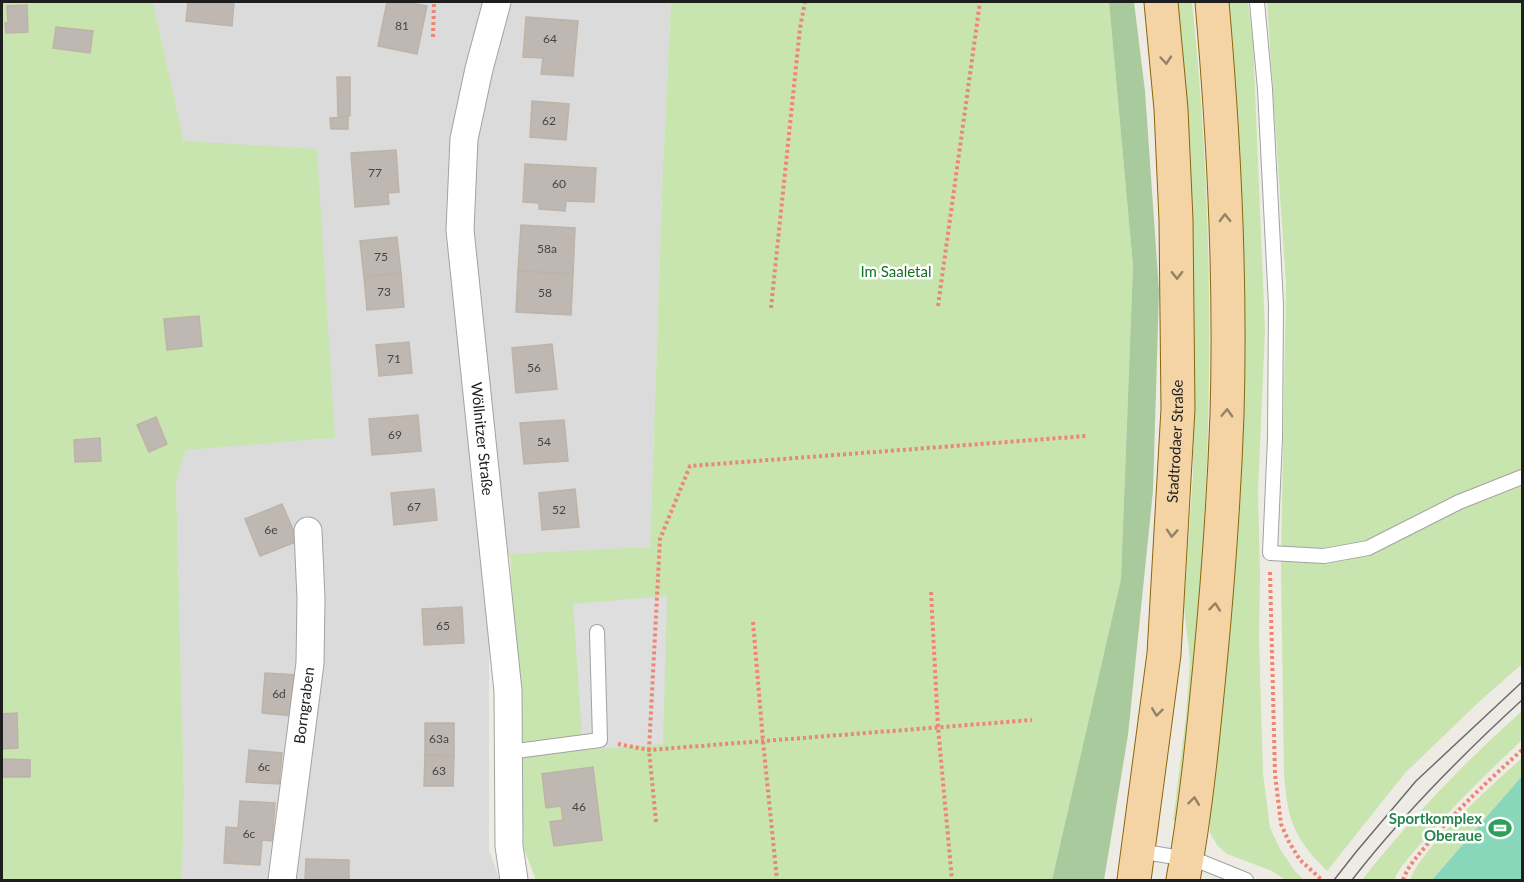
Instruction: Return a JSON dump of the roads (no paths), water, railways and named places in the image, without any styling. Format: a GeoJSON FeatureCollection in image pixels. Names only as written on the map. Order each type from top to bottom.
{"type":"FeatureCollection","features":[{"type":"Feature","properties":{"kind":"main road","name":"Stadtrodaer Straße"},"geometry":{"type":"LineString","coordinates":[[1137,866],[1164,654],[1178,409],[1176,220],[1171,109],[1161,2]]}},
{"type":"Feature","properties":{"kind":"main road"},"geometry":{"type":"LineString","coordinates":[[1185,870],[1202,746],[1220,562],[1227,413],[1228,304],[1225,195],[1220,90],[1212,2]]}},
{"type":"Feature","properties":{"kind":"street","name":"Wöllnitzer Straße"},"geometry":{"type":"LineString","coordinates":[[497,2],[479,69],[464,139],[460,230],[508,691],[509,846],[514,880]]}},
{"type":"Feature","properties":{"kind":"street","name":"Borngraben"},"geometry":{"type":"LineString","coordinates":[[282,880],[310,663],[311,599],[308,531]]}},
{"type":"Feature","properties":{"kind":"lane"},"geometry":{"type":"LineString","coordinates":[[1257,2],[1276,305],[1275,438],[1270,553],[1324,556],[1368,548],[1459,502],[1522,477]]}},
{"type":"Feature","properties":{"kind":"lane"},"geometry":{"type":"LineString","coordinates":[[508,752],[600,740],[597,632]]}},
{"type":"Feature","properties":{"kind":"lane"},"geometry":{"type":"LineString","coordinates":[[1137,866],[1185,870],[1199,861],[1246,880]]}},
{"type":"Feature","properties":{"kind":"tram line"},"geometry":{"type":"LineString","coordinates":[[1334,880],[1416,781],[1522,682]]}},
{"type":"Feature","properties":{"kind":"tram line"},"geometry":{"type":"LineString","coordinates":[[1352,880],[1433,786],[1522,700]]}},
{"type":"Feature","properties":{"kind":"place","name":"Sportkomplex Oberaue"},"geometry":{"type":"Point","coordinates":[1500,828]}},
{"type":"Feature","properties":{"kind":"park label","name":"Im Saaletal"},"geometry":{"type":"Point","coordinates":[896,272]}}]}
